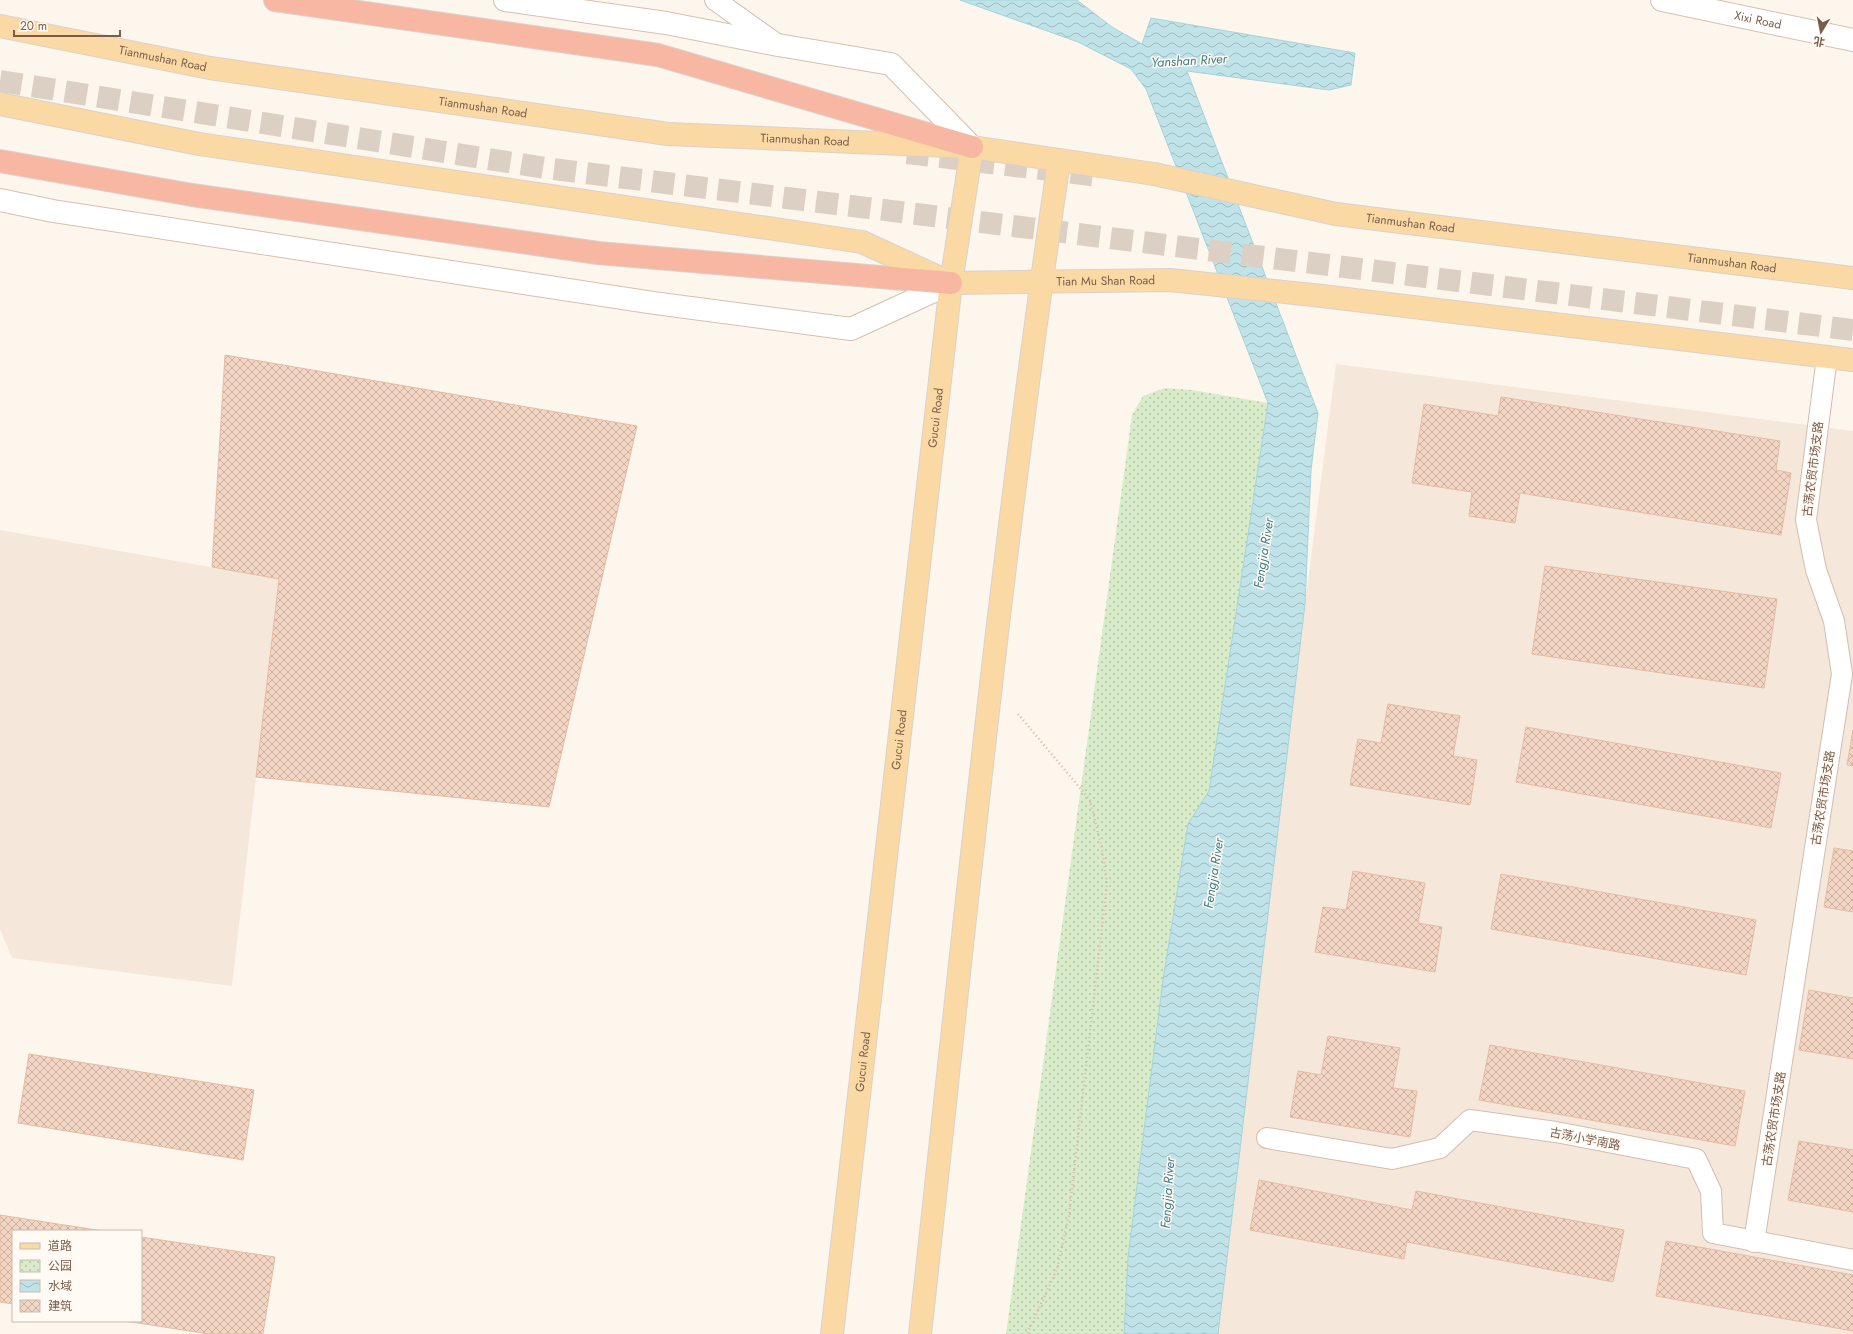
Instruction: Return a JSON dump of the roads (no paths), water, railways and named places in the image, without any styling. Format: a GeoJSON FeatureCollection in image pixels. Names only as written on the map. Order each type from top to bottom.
{"type":"FeatureCollection","features":[{"type":"Feature","properties":{"kind":"highway"},"geometry":{"type":"LineString","coordinates":[[275,0],[658,56],[972,147]]}},
{"type":"Feature","properties":{"kind":"highway"},"geometry":{"type":"LineString","coordinates":[[0,161],[192,195],[598,253],[951,283]]}},
{"type":"Feature","properties":{"kind":"main road"},"geometry":{"type":"LineString","coordinates":[[505,0],[666,23],[778,45],[891,64],[972,147]]}},
{"type":"Feature","properties":{"kind":"main road","name":"Xixi Road"},"geometry":{"type":"LineString","coordinates":[[1662,0],[1853,40]]}},
{"type":"Feature","properties":{"kind":"main road","name":"Tianmushan Road"},"geometry":{"type":"LineString","coordinates":[[0,26],[210,68],[668,134],[972,147],[1154,174],[1336,214],[1853,278]]}},
{"type":"Feature","properties":{"kind":"main road"},"geometry":{"type":"LineString","coordinates":[[0,104],[199,144],[862,242],[951,283]]}},
{"type":"Feature","properties":{"kind":"main road","name":"Gucui Road"},"geometry":{"type":"LineString","coordinates":[[832,1334],[951,283],[972,147]]}},
{"type":"Feature","properties":{"kind":"main road"},"geometry":{"type":"LineString","coordinates":[[920,1334],[991,684],[1041,281],[1059,161]]}},
{"type":"Feature","properties":{"kind":"main road"},"geometry":{"type":"LineString","coordinates":[[0,200],[53,211],[654,303],[851,329],[951,283],[1041,281]]}},
{"type":"Feature","properties":{"kind":"main road","name":"Tian Mu Shan Road"},"geometry":{"type":"LineString","coordinates":[[1041,281],[1170,280],[1322,296],[1827,357]]}},
{"type":"Feature","properties":{"kind":"main road"},"geometry":{"type":"LineString","coordinates":[[1827,357],[1853,360]]}},
{"type":"Feature","properties":{"kind":"lane"},"geometry":{"type":"LineString","coordinates":[[715,0],[778,45]]}},
{"type":"Feature","properties":{"kind":"lane","name":"古荡农贸市场支路"},"geometry":{"type":"LineString","coordinates":[[1754,1242],[1842,674],[1834,620],[1816,570],[1806,520],[1827,357]]}},
{"type":"Feature","properties":{"kind":"lane","name":"古荡小学南路"},"geometry":{"type":"LineString","coordinates":[[1267,1138],[1392,1159],[1440,1148],[1470,1120],[1556,1132],[1696,1159],[1711,1191],[1713,1233],[1853,1260]]}},
{"type":"Feature","properties":{"kind":"water"},"geometry":{"type":"Polygon","coordinates":[[[960,0],[1077,0],[1112,27],[1142,44],[1151,18],[1355,53],[1351,85],[1329,90],[1187,71],[1318,413],[1311,470],[1305,604],[1218,1334],[1124,1334],[1128,1257],[1163,980],[1188,824],[1209,791],[1268,403],[1146,89],[1131,69],[1078,42],[960,0]]]}},
{"type":"Feature","properties":{"kind":"tunnel"},"geometry":{"type":"LineString","coordinates":[[0,81],[545,168],[1853,330]]}},
{"type":"Feature","properties":{"kind":"tunnel"},"geometry":{"type":"LineString","coordinates":[[907,153],[1099,176]]}},
{"type":"Feature","properties":{"kind":"water label","name":"Yanshan River"},"geometry":{"type":"Point","coordinates":[1189,60]}},
{"type":"Feature","properties":{"kind":"water label","name":"Fengjia River"},"geometry":{"type":"Point","coordinates":[1263,553]}},
{"type":"Feature","properties":{"kind":"water label","name":"Fengjia River"},"geometry":{"type":"Point","coordinates":[1213,873]}},
{"type":"Feature","properties":{"kind":"water label","name":"Fengjia River"},"geometry":{"type":"Point","coordinates":[1167,1193]}}]}
